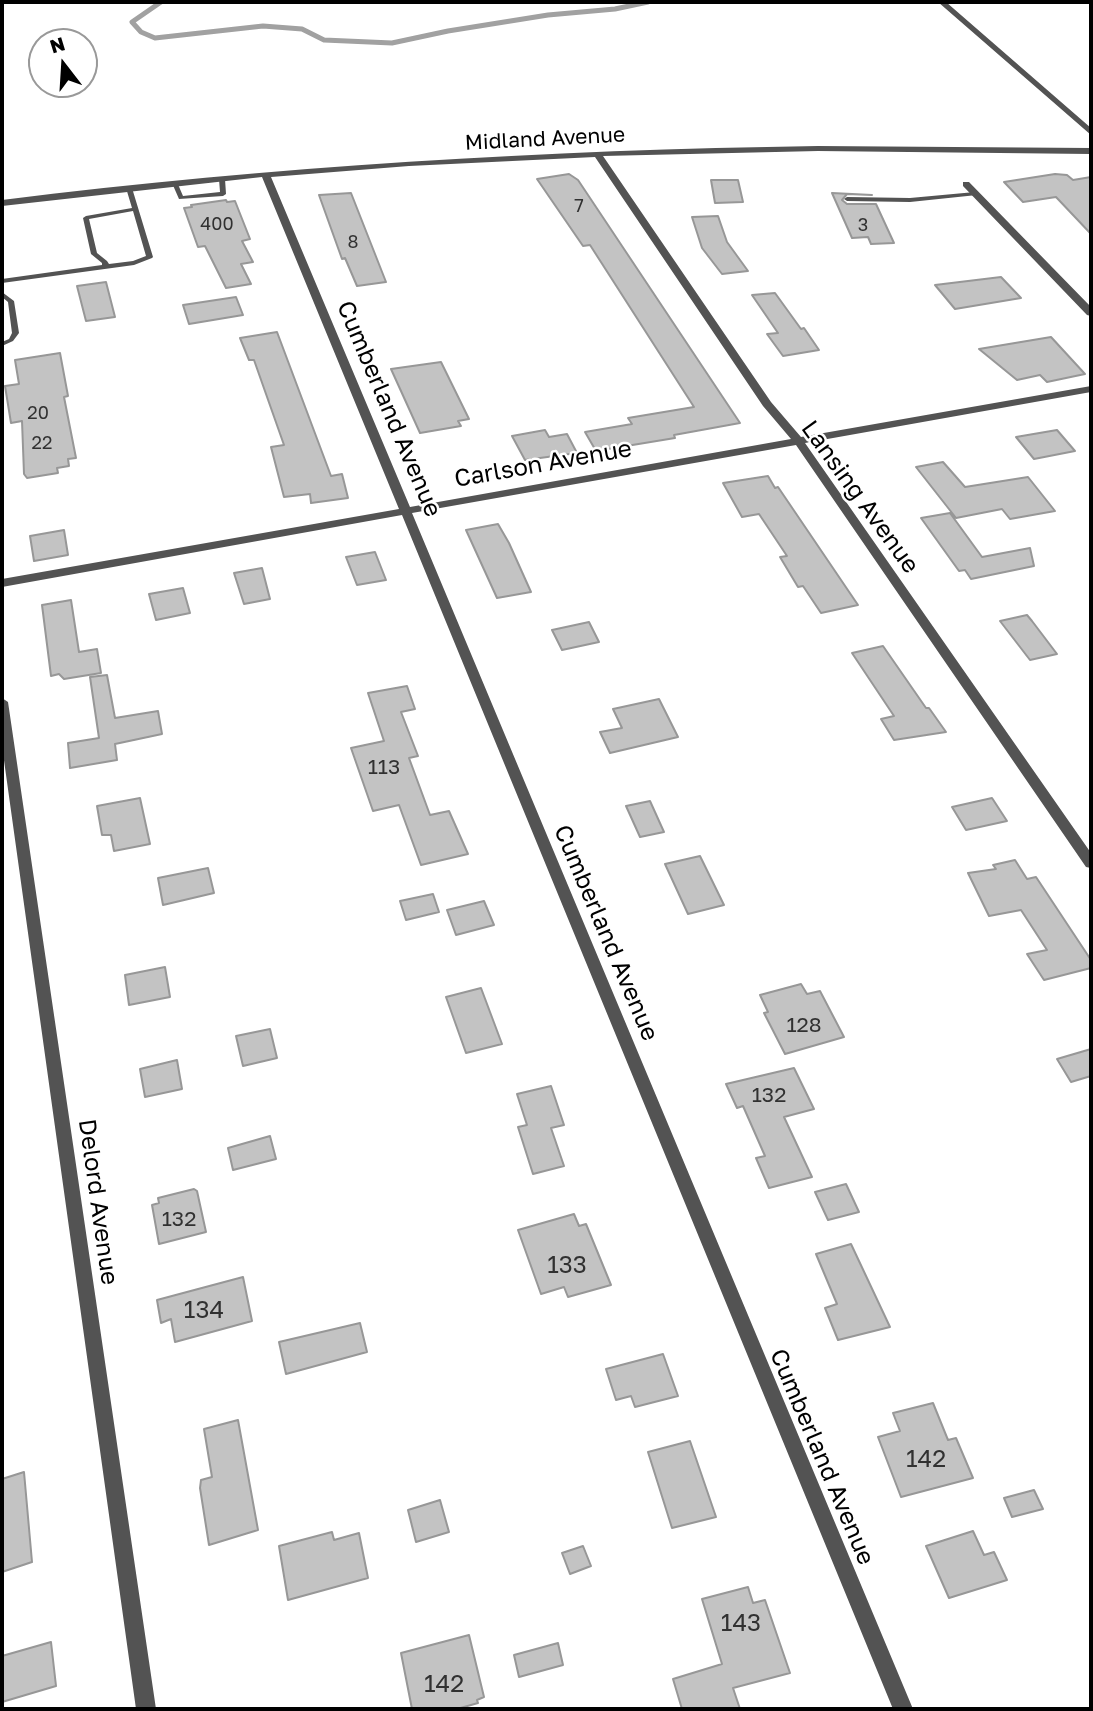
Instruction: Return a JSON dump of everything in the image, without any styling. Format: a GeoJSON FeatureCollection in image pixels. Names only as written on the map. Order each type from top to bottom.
{"type":"FeatureCollection","features":[{"type":"Feature","properties":{"kind":"street"},"geometry":{"type":"LineString","coordinates":[[942,2],[1091,132]]}},
{"type":"Feature","properties":{"kind":"street","name":"Midland Avenue"},"geometry":{"type":"LineString","coordinates":[[2,203],[265,175],[598,154],[935,148],[1091,150]]}},
{"type":"Feature","properties":{"kind":"street","name":"Lansing Avenue"},"geometry":{"type":"LineString","coordinates":[[598,154],[767,404],[797,439],[1091,863]]}},
{"type":"Feature","properties":{"kind":"street","name":"Cumberland Avenue"},"geometry":{"type":"LineString","coordinates":[[265,175],[407,510],[903,1709]]}},
{"type":"Feature","properties":{"kind":"street"},"geometry":{"type":"LineString","coordinates":[[966,184],[1091,313]]}},
{"type":"Feature","properties":{"kind":"street","name":"Carlson Avenue"},"geometry":{"type":"LineString","coordinates":[[2,583],[797,439],[1091,389]]}},
{"type":"Feature","properties":{"kind":"street","name":"Delord Avenue"},"geometry":{"type":"LineString","coordinates":[[2,702],[146,1709]]}},
{"type":"Feature","properties":{"kind":"lane"},"geometry":{"type":"LineString","coordinates":[[175,183],[181,198],[195,198],[223,194],[222,179]]}},
{"type":"Feature","properties":{"kind":"lane"},"geometry":{"type":"LineString","coordinates":[[2,281],[134,263],[150,257],[129,188]]}},
{"type":"Feature","properties":{"kind":"lane"},"geometry":{"type":"LineString","coordinates":[[847,199],[910,200],[975,194]]}},
{"type":"Feature","properties":{"kind":"lane"},"geometry":{"type":"LineString","coordinates":[[106,267],[105,262],[94,254],[86,218],[136,209]]}},
{"type":"Feature","properties":{"kind":"lane"},"geometry":{"type":"LineString","coordinates":[[2,294],[11,301],[16,332],[11,340],[2,344]]}},
{"type":"Feature","properties":{"kind":"building"},"geometry":{"type":"Polygon","coordinates":[[[569,174],[578,180],[740,423],[674,435],[675,438],[596,451],[585,432],[632,424],[628,418],[694,407],[590,245],[583,246],[537,179],[569,174]]]}},
{"type":"Feature","properties":{"kind":"building"},"geometry":{"type":"Polygon","coordinates":[[[1055,174],[1067,175],[1073,180],[1091,177],[1091,234],[1056,197],[1023,202],[1004,182],[1055,174]]]}},
{"type":"Feature","properties":{"kind":"building"},"geometry":{"type":"Polygon","coordinates":[[[711,180],[738,180],[743,202],[715,203],[711,180]]]}},
{"type":"Feature","properties":{"kind":"building"},"geometry":{"type":"Polygon","coordinates":[[[351,193],[386,282],[357,286],[345,258],[342,259],[319,195],[351,193]]]}},
{"type":"Feature","properties":{"kind":"building"},"geometry":{"type":"Polygon","coordinates":[[[832,193],[872,195],[847,194],[842,200],[847,204],[876,204],[894,243],[871,244],[868,237],[852,238],[832,193]]]}},
{"type":"Feature","properties":{"kind":"building"},"geometry":{"type":"Polygon","coordinates":[[[226,200],[235,201],[250,239],[242,241],[253,262],[241,264],[251,284],[226,288],[205,246],[198,247],[184,208],[226,200]]]}},
{"type":"Feature","properties":{"kind":"building"},"geometry":{"type":"Polygon","coordinates":[[[718,216],[727,242],[748,271],[722,274],[702,248],[692,217],[718,216]]]}},
{"type":"Feature","properties":{"kind":"building"},"geometry":{"type":"Polygon","coordinates":[[[1001,277],[1021,298],[955,309],[935,285],[1001,277]]]}},
{"type":"Feature","properties":{"kind":"building"},"geometry":{"type":"Polygon","coordinates":[[[106,282],[115,317],[86,321],[77,286],[106,282]]]}},
{"type":"Feature","properties":{"kind":"building"},"geometry":{"type":"Polygon","coordinates":[[[775,293],[819,350],[783,356],[767,334],[778,333],[752,295],[775,293]]]}},
{"type":"Feature","properties":{"kind":"building"},"geometry":{"type":"Polygon","coordinates":[[[236,297],[243,315],[189,324],[183,305],[236,297]]]}},
{"type":"Feature","properties":{"kind":"building"},"geometry":{"type":"Polygon","coordinates":[[[277,332],[331,476],[342,474],[348,498],[311,503],[310,494],[284,497],[271,447],[284,445],[254,360],[249,360],[240,338],[277,332]]]}},
{"type":"Feature","properties":{"kind":"building"},"geometry":{"type":"Polygon","coordinates":[[[1051,337],[1085,374],[1047,382],[1040,375],[1017,380],[979,349],[1051,337]]]}},
{"type":"Feature","properties":{"kind":"building"},"geometry":{"type":"Polygon","coordinates":[[[60,353],[68,396],[64,397],[76,458],[68,459],[69,466],[57,468],[58,473],[27,478],[24,474],[22,421],[11,423],[5,386],[19,384],[15,360],[60,353]]]}},
{"type":"Feature","properties":{"kind":"building"},"geometry":{"type":"Polygon","coordinates":[[[441,362],[469,419],[458,421],[461,426],[420,433],[391,369],[441,362]]]}},
{"type":"Feature","properties":{"kind":"building"},"geometry":{"type":"Polygon","coordinates":[[[545,430],[549,437],[567,434],[577,453],[525,460],[512,436],[545,430]]]}},
{"type":"Feature","properties":{"kind":"building"},"geometry":{"type":"Polygon","coordinates":[[[1057,430],[1075,451],[1034,459],[1016,437],[1057,430]]]}},
{"type":"Feature","properties":{"kind":"building"},"geometry":{"type":"Polygon","coordinates":[[[943,462],[965,487],[1028,477],[1055,511],[1010,519],[1002,509],[956,518],[916,467],[943,462]]]}},
{"type":"Feature","properties":{"kind":"building"},"geometry":{"type":"Polygon","coordinates":[[[768,476],[858,605],[821,613],[803,586],[798,587],[780,557],[787,556],[759,514],[742,517],[723,483],[768,476]]]}},
{"type":"Feature","properties":{"kind":"building"},"geometry":{"type":"Polygon","coordinates":[[[950,513],[982,557],[1030,548],[1034,566],[971,579],[965,570],[959,571],[921,518],[950,513]]]}},
{"type":"Feature","properties":{"kind":"building"},"geometry":{"type":"Polygon","coordinates":[[[498,524],[531,592],[497,598],[466,530],[498,524]]]}},
{"type":"Feature","properties":{"kind":"building"},"geometry":{"type":"Polygon","coordinates":[[[64,530],[68,555],[34,561],[30,536],[64,530]]]}},
{"type":"Feature","properties":{"kind":"building"},"geometry":{"type":"Polygon","coordinates":[[[375,552],[386,580],[357,585],[346,557],[375,552]]]}},
{"type":"Feature","properties":{"kind":"building"},"geometry":{"type":"Polygon","coordinates":[[[262,568],[270,599],[244,604],[234,573],[262,568]]]}},
{"type":"Feature","properties":{"kind":"building"},"geometry":{"type":"Polygon","coordinates":[[[183,588],[190,613],[156,620],[149,594],[183,588]]]}},
{"type":"Feature","properties":{"kind":"building"},"geometry":{"type":"Polygon","coordinates":[[[71,600],[79,652],[97,649],[101,673],[64,679],[59,674],[51,676],[42,605],[71,600]]]}},
{"type":"Feature","properties":{"kind":"building"},"geometry":{"type":"Polygon","coordinates":[[[1027,615],[1057,654],[1030,660],[1000,621],[1027,615]]]}},
{"type":"Feature","properties":{"kind":"building"},"geometry":{"type":"Polygon","coordinates":[[[589,622],[599,642],[562,650],[552,630],[589,622]]]}},
{"type":"Feature","properties":{"kind":"building"},"geometry":{"type":"Polygon","coordinates":[[[883,646],[946,732],[894,740],[881,719],[894,716],[852,653],[883,646]]]}},
{"type":"Feature","properties":{"kind":"building"},"geometry":{"type":"Polygon","coordinates":[[[107,675],[115,718],[158,711],[162,734],[115,744],[117,760],[70,768],[68,743],[99,738],[90,677],[107,675]]]}},
{"type":"Feature","properties":{"kind":"building"},"geometry":{"type":"Polygon","coordinates":[[[407,686],[415,709],[401,712],[418,756],[409,758],[430,815],[449,811],[468,854],[421,865],[399,805],[373,811],[351,748],[384,741],[368,693],[407,686]]]}},
{"type":"Feature","properties":{"kind":"building"},"geometry":{"type":"Polygon","coordinates":[[[659,699],[678,737],[610,753],[600,732],[622,728],[613,709],[659,699]]]}},
{"type":"Feature","properties":{"kind":"building"},"geometry":{"type":"Polygon","coordinates":[[[140,798],[150,844],[114,851],[111,835],[102,835],[97,806],[140,798]]]}},
{"type":"Feature","properties":{"kind":"building"},"geometry":{"type":"Polygon","coordinates":[[[992,798],[1007,821],[966,830],[952,807],[992,798]]]}},
{"type":"Feature","properties":{"kind":"building"},"geometry":{"type":"Polygon","coordinates":[[[650,801],[664,832],[640,837],[626,806],[650,801]]]}},
{"type":"Feature","properties":{"kind":"building"},"geometry":{"type":"Polygon","coordinates":[[[700,856],[724,905],[688,914],[665,864],[700,856]]]}},
{"type":"Feature","properties":{"kind":"building"},"geometry":{"type":"Polygon","coordinates":[[[1015,860],[1027,879],[1036,877],[1091,960],[1091,968],[1044,980],[1027,954],[1047,950],[1021,910],[989,916],[968,873],[996,869],[993,865],[1015,860]]]}},
{"type":"Feature","properties":{"kind":"building"},"geometry":{"type":"Polygon","coordinates":[[[208,868],[214,893],[163,905],[158,878],[208,868]]]}},
{"type":"Feature","properties":{"kind":"building"},"geometry":{"type":"Polygon","coordinates":[[[433,894],[439,912],[406,920],[400,901],[433,894]]]}},
{"type":"Feature","properties":{"kind":"building"},"geometry":{"type":"Polygon","coordinates":[[[484,901],[494,925],[456,935],[447,910],[484,901]]]}},
{"type":"Feature","properties":{"kind":"building"},"geometry":{"type":"Polygon","coordinates":[[[165,967],[170,997],[129,1005],[125,975],[165,967]]]}},
{"type":"Feature","properties":{"kind":"building"},"geometry":{"type":"Polygon","coordinates":[[[801,984],[807,994],[820,991],[844,1037],[785,1054],[764,1013],[768,1012],[760,995],[801,984]]]}},
{"type":"Feature","properties":{"kind":"building"},"geometry":{"type":"Polygon","coordinates":[[[481,988],[502,1044],[466,1053],[446,997],[481,988]]]}},
{"type":"Feature","properties":{"kind":"building"},"geometry":{"type":"Polygon","coordinates":[[[270,1029],[277,1058],[243,1066],[236,1036],[270,1029]]]}},
{"type":"Feature","properties":{"kind":"building"},"geometry":{"type":"Polygon","coordinates":[[[1091,1049],[1091,1076],[1071,1082],[1057,1059],[1091,1049]]]}},
{"type":"Feature","properties":{"kind":"building"},"geometry":{"type":"Polygon","coordinates":[[[177,1060],[182,1089],[145,1097],[140,1069],[177,1060]]]}},
{"type":"Feature","properties":{"kind":"building"},"geometry":{"type":"Polygon","coordinates":[[[794,1068],[814,1109],[784,1117],[812,1177],[769,1188],[756,1158],[765,1156],[743,1106],[737,1108],[726,1084],[794,1068]]]}},
{"type":"Feature","properties":{"kind":"building"},"geometry":{"type":"Polygon","coordinates":[[[551,1086],[564,1125],[551,1128],[564,1166],[533,1174],[518,1127],[527,1125],[517,1094],[551,1086]]]}},
{"type":"Feature","properties":{"kind":"building"},"geometry":{"type":"Polygon","coordinates":[[[270,1136],[276,1159],[233,1170],[228,1148],[270,1136]]]}},
{"type":"Feature","properties":{"kind":"building"},"geometry":{"type":"Polygon","coordinates":[[[846,1184],[859,1212],[828,1220],[815,1192],[846,1184]]]}},
{"type":"Feature","properties":{"kind":"building"},"geometry":{"type":"Polygon","coordinates":[[[194,1189],[197,1191],[206,1232],[159,1244],[152,1205],[159,1203],[158,1198],[194,1189]]]}},
{"type":"Feature","properties":{"kind":"building"},"geometry":{"type":"Polygon","coordinates":[[[574,1214],[579,1226],[586,1224],[611,1285],[568,1297],[564,1287],[541,1294],[518,1230],[574,1214]]]}},
{"type":"Feature","properties":{"kind":"building"},"geometry":{"type":"Polygon","coordinates":[[[851,1244],[890,1327],[838,1340],[825,1308],[837,1304],[816,1254],[851,1244]]]}},
{"type":"Feature","properties":{"kind":"building"},"geometry":{"type":"Polygon","coordinates":[[[243,1277],[252,1321],[175,1342],[171,1319],[161,1323],[157,1300],[243,1277]]]}},
{"type":"Feature","properties":{"kind":"building"},"geometry":{"type":"Polygon","coordinates":[[[360,1323],[367,1352],[286,1374],[279,1342],[360,1323]]]}},
{"type":"Feature","properties":{"kind":"building"},"geometry":{"type":"Polygon","coordinates":[[[663,1354],[678,1396],[635,1407],[631,1396],[616,1400],[606,1369],[663,1354]]]}},
{"type":"Feature","properties":{"kind":"building"},"geometry":{"type":"Polygon","coordinates":[[[933,1403],[948,1440],[956,1438],[973,1478],[901,1497],[878,1437],[900,1431],[893,1413],[933,1403]]]}},
{"type":"Feature","properties":{"kind":"building"},"geometry":{"type":"Polygon","coordinates":[[[238,1420],[258,1530],[209,1545],[200,1488],[201,1480],[212,1477],[204,1429],[238,1420]]]}},
{"type":"Feature","properties":{"kind":"building"},"geometry":{"type":"Polygon","coordinates":[[[690,1441],[716,1517],[672,1528],[648,1452],[690,1441]]]}},
{"type":"Feature","properties":{"kind":"building"},"geometry":{"type":"Polygon","coordinates":[[[24,1472],[32,1562],[2,1572],[2,1479],[24,1472]]]}},
{"type":"Feature","properties":{"kind":"building"},"geometry":{"type":"Polygon","coordinates":[[[1034,1490],[1043,1509],[1012,1517],[1004,1498],[1034,1490]]]}},
{"type":"Feature","properties":{"kind":"building"},"geometry":{"type":"Polygon","coordinates":[[[440,1500],[449,1532],[416,1542],[408,1510],[440,1500]]]}},
{"type":"Feature","properties":{"kind":"building"},"geometry":{"type":"Polygon","coordinates":[[[973,1531],[984,1555],[994,1552],[1007,1580],[949,1598],[926,1546],[973,1531]]]}},
{"type":"Feature","properties":{"kind":"building"},"geometry":{"type":"Polygon","coordinates":[[[332,1532],[334,1540],[359,1533],[368,1578],[288,1600],[279,1546],[332,1532]]]}},
{"type":"Feature","properties":{"kind":"building"},"geometry":{"type":"Polygon","coordinates":[[[583,1546],[591,1566],[570,1574],[562,1553],[583,1546]]]}},
{"type":"Feature","properties":{"kind":"building"},"geometry":{"type":"Polygon","coordinates":[[[748,1587],[753,1603],[765,1600],[790,1673],[733,1688],[740,1709],[682,1709],[673,1679],[722,1664],[702,1599],[748,1587]]]}},
{"type":"Feature","properties":{"kind":"building"},"geometry":{"type":"Polygon","coordinates":[[[469,1635],[484,1697],[477,1700],[478,1703],[457,1709],[412,1709],[401,1653],[469,1635]]]}},
{"type":"Feature","properties":{"kind":"building"},"geometry":{"type":"Polygon","coordinates":[[[51,1642],[56,1686],[2,1702],[2,1656],[51,1642]]]}},
{"type":"Feature","properties":{"kind":"building"},"geometry":{"type":"Polygon","coordinates":[[[558,1643],[563,1665],[519,1677],[514,1655],[558,1643]]]}},
{"type":"Feature","properties":{"kind":"waterway"},"geometry":{"type":"LineString","coordinates":[[161,2],[132,22],[141,32],[155,38],[263,26],[302,29],[324,40],[392,43],[448,31],[548,15],[615,9],[648,2]]}}]}
